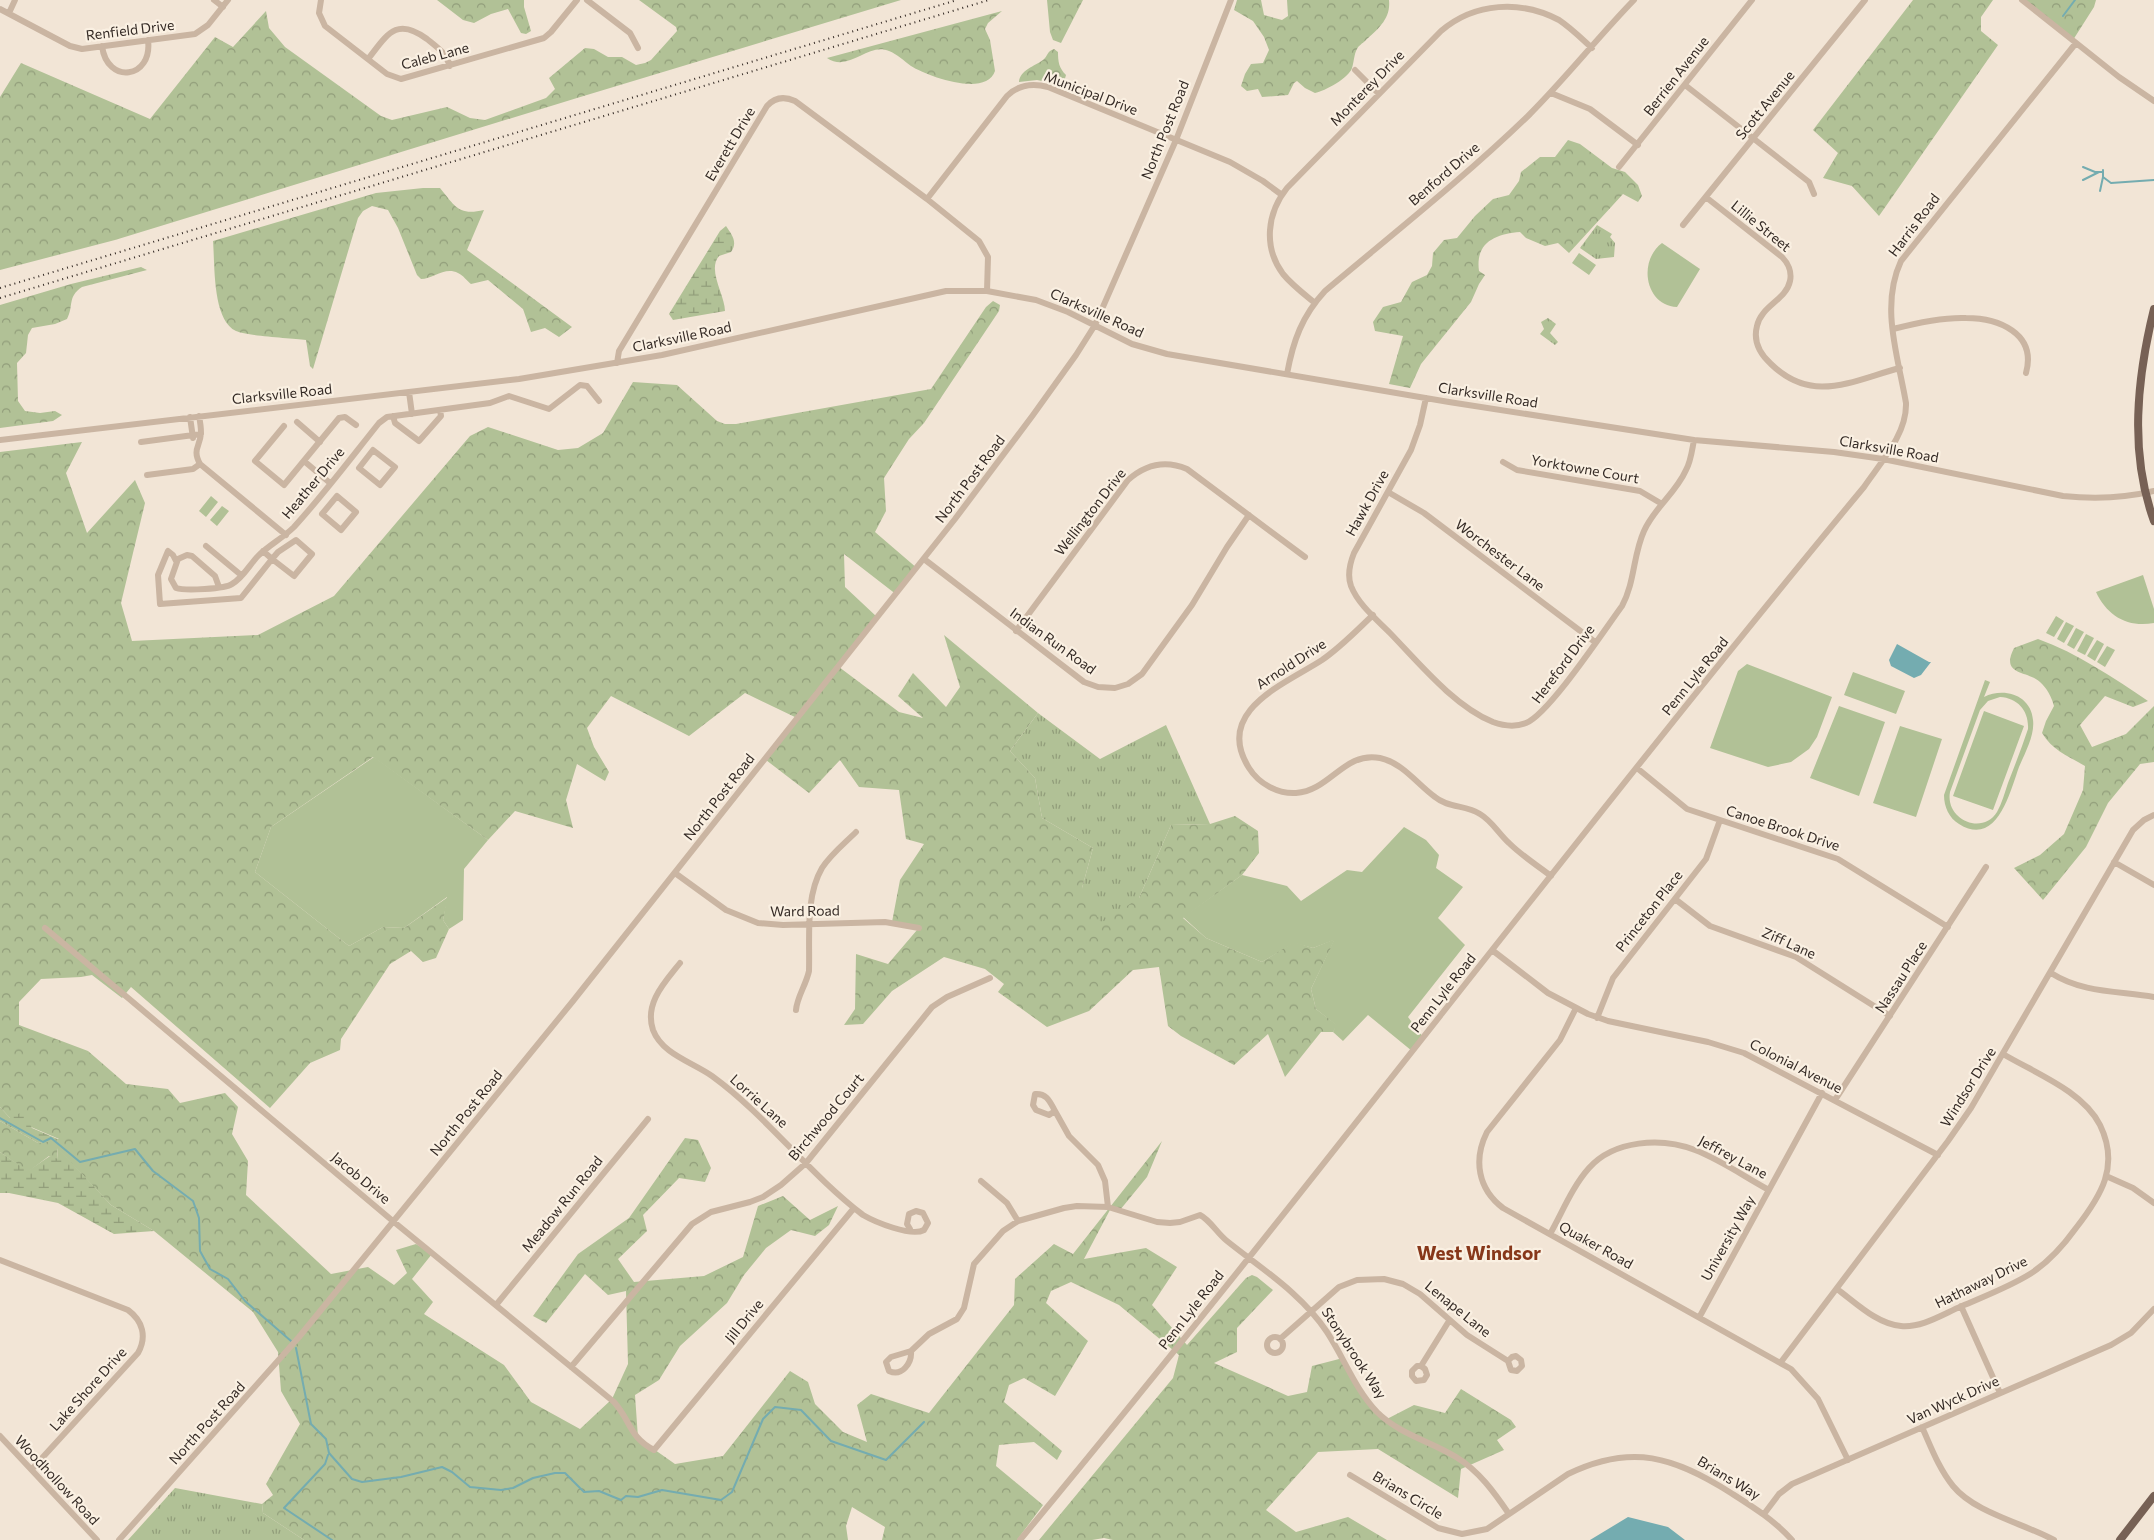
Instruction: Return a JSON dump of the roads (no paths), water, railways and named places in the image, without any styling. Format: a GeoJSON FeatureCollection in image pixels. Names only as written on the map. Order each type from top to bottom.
{"type":"FeatureCollection","features":[{"type":"Feature","properties":{"kind":"main road"},"geometry":{"type":"LineString","coordinates":[[2154,309],[2139,402],[2138,440],[2145,493],[2154,521]]}},
{"type":"Feature","properties":{"kind":"main road"},"geometry":{"type":"LineString","coordinates":[[2120,1540],[2154,1496]]}},
{"type":"Feature","properties":{"kind":"street"},"geometry":{"type":"LineString","coordinates":[[9,13],[15,0]]}},
{"type":"Feature","properties":{"kind":"street"},"geometry":{"type":"LineString","coordinates":[[214,0],[223,7]]}},
{"type":"Feature","properties":{"kind":"street","name":"Renfield Drive"},"geometry":{"type":"LineString","coordinates":[[0,9],[72,47],[84,49],[199,32],[210,24],[228,0]]}},
{"type":"Feature","properties":{"kind":"street","name":"Caleb Lane"},"geometry":{"type":"LineString","coordinates":[[321,0],[319,13],[324,25],[388,75],[399,79],[544,38],[552,32],[577,0]]}},
{"type":"Feature","properties":{"kind":"street"},"geometry":{"type":"LineString","coordinates":[[587,0],[631,34],[638,48]]}},
{"type":"Feature","properties":{"kind":"street","name":"North Post Road"},"geometry":{"type":"LineString","coordinates":[[119,1540],[262,1380],[394,1222],[675,873],[924,559],[1033,415],[1076,355],[1094,325],[1176,140],[1231,0]]}},
{"type":"Feature","properties":{"kind":"street","name":"Benford Drive"},"geometry":{"type":"LineString","coordinates":[[1287,374],[1300,326],[1315,302],[1325,291],[1466,173],[1551,93],[1634,0]]}},
{"type":"Feature","properties":{"kind":"street","name":"Berrien Avenue"},"geometry":{"type":"LineString","coordinates":[[1619,167],[1752,0]]}},
{"type":"Feature","properties":{"kind":"street","name":"Scott Avenue"},"geometry":{"type":"LineString","coordinates":[[1683,225],[1707,198],[1865,0]]}},
{"type":"Feature","properties":{"kind":"street"},"geometry":{"type":"LineString","coordinates":[[2022,0],[2154,101]]}},
{"type":"Feature","properties":{"kind":"street","name":"Monterey Drive"},"geometry":{"type":"LineString","coordinates":[[1315,302],[1284,274],[1273,256],[1270,239],[1270,220],[1282,194],[1441,31],[1478,6],[1511,4],[1540,10],[1561,21],[1592,48]]}},
{"type":"Feature","properties":{"kind":"street"},"geometry":{"type":"LineString","coordinates":[[368,59],[387,34],[396,29],[405,28],[417,32],[441,50],[450,66]]}},
{"type":"Feature","properties":{"kind":"street"},"geometry":{"type":"LineString","coordinates":[[102,46],[104,58],[109,66],[116,71],[128,73],[138,69],[146,61],[149,52],[148,40]]}},
{"type":"Feature","properties":{"kind":"street","name":"Harris Road"},"geometry":{"type":"LineString","coordinates":[[1883,459],[1898,435],[1905,418],[1906,402],[1890,314],[1891,292],[1896,271],[1907,252],[2076,43]]}},
{"type":"Feature","properties":{"kind":"street"},"geometry":{"type":"LineString","coordinates":[[1355,70],[1379,94]]}},
{"type":"Feature","properties":{"kind":"street","name":"Municipal Drive"},"geometry":{"type":"LineString","coordinates":[[927,199],[1007,96],[1024,86],[1037,85],[1048,87],[1245,170],[1282,194]]}},
{"type":"Feature","properties":{"kind":"street"},"geometry":{"type":"LineString","coordinates":[[1686,85],[1809,182],[1814,194]]}},
{"type":"Feature","properties":{"kind":"street"},"geometry":{"type":"LineString","coordinates":[[1551,93],[1590,109],[1638,145]]}},
{"type":"Feature","properties":{"kind":"street","name":"Everett Drive"},"geometry":{"type":"LineString","coordinates":[[617,363],[618,353],[629,334],[767,106],[773,100],[785,97],[795,101],[927,199],[984,246],[988,262],[987,291]]}},
{"type":"Feature","properties":{"kind":"street","name":"Lillie Street"},"geometry":{"type":"LineString","coordinates":[[1707,198],[1782,257],[1788,265],[1791,276],[1788,287],[1765,310],[1756,328],[1758,348],[1773,367],[1800,382],[1832,387],[1853,384],[1873,375],[1900,368]]}},
{"type":"Feature","properties":{"kind":"street","name":"Clarksville Road"},"geometry":{"type":"LineString","coordinates":[[0,440],[519,379],[694,348],[927,294],[962,290],[987,291],[1036,300],[1132,344],[1151,350],[1426,398],[1694,440],[1834,452],[1883,459],[2063,496],[2089,498],[2154,491]]}},
{"type":"Feature","properties":{"kind":"street"},"geometry":{"type":"LineString","coordinates":[[1893,329],[1961,318],[1978,319],[2000,324],[2017,334],[2025,346],[2028,361],[2026,372]]}},
{"type":"Feature","properties":{"kind":"street","name":"Heather Drive"},"geometry":{"type":"LineString","coordinates":[[176,562],[171,579],[173,586],[179,590],[230,585],[263,551],[286,535],[379,423],[393,416],[490,403],[509,396],[549,409],[580,385],[587,386],[599,400]]}},
{"type":"Feature","properties":{"kind":"street"},"geometry":{"type":"LineString","coordinates":[[409,392],[412,414]]}},
{"type":"Feature","properties":{"kind":"street","name":"Hawk Drive"},"geometry":{"type":"LineString","coordinates":[[1373,616],[1357,598],[1350,585],[1349,570],[1354,553],[1416,438],[1426,398]]}},
{"type":"Feature","properties":{"kind":"street"},"geometry":{"type":"LineString","coordinates":[[393,416],[395,423],[419,441],[441,416],[440,410]]}},
{"type":"Feature","properties":{"kind":"street"},"geometry":{"type":"LineString","coordinates":[[196,449],[201,434],[199,416]]}},
{"type":"Feature","properties":{"kind":"street"},"geometry":{"type":"LineString","coordinates":[[190,417],[196,456],[200,464],[286,535]]}},
{"type":"Feature","properties":{"kind":"street"},"geometry":{"type":"LineString","coordinates":[[284,426],[255,461],[284,485],[339,418],[345,417],[356,425]]}},
{"type":"Feature","properties":{"kind":"street"},"geometry":{"type":"LineString","coordinates":[[297,422],[320,442]]}},
{"type":"Feature","properties":{"kind":"street"},"geometry":{"type":"LineString","coordinates":[[141,442],[201,434]]}},
{"type":"Feature","properties":{"kind":"street","name":"Hereford Drive"},"geometry":{"type":"LineString","coordinates":[[1373,616],[1443,687],[1489,720],[1503,725],[1519,725],[1540,714],[1595,642],[1627,596],[1640,541],[1649,521],[1686,470],[1694,440]]}},
{"type":"Feature","properties":{"kind":"street"},"geometry":{"type":"LineString","coordinates":[[350,459],[359,468],[380,485],[395,468],[374,450],[359,468]]}},
{"type":"Feature","properties":{"kind":"street","name":"Penn Lyle Road"},"geometry":{"type":"LineString","coordinates":[[1020,1540],[1142,1392],[1637,768],[1864,487],[1883,459]]}},
{"type":"Feature","properties":{"kind":"street"},"geometry":{"type":"LineString","coordinates":[[304,461],[330,483]]}},
{"type":"Feature","properties":{"kind":"street","name":"Yorktowne Court"},"geometry":{"type":"LineString","coordinates":[[1503,462],[1517,470],[1640,491],[1662,504]]}},
{"type":"Feature","properties":{"kind":"street"},"geometry":{"type":"LineString","coordinates":[[147,475],[194,469],[200,464]]}},
{"type":"Feature","properties":{"kind":"street","name":"Wellington Drive"},"geometry":{"type":"LineString","coordinates":[[1016,630],[1128,480],[1141,470],[1164,464],[1180,466],[1193,473],[1305,557]]}},
{"type":"Feature","properties":{"kind":"street","name":"Worchester Lane"},"geometry":{"type":"LineString","coordinates":[[1388,492],[1424,513],[1595,642]]}},
{"type":"Feature","properties":{"kind":"street"},"geometry":{"type":"LineString","coordinates":[[312,505],[322,514],[342,530],[356,512],[337,496],[322,514]]}},
{"type":"Feature","properties":{"kind":"street","name":"Indian Run Road"},"geometry":{"type":"LineString","coordinates":[[924,559],[1090,685],[1106,688],[1128,684],[1142,674],[1187,613],[1249,515]]}},
{"type":"Feature","properties":{"kind":"street"},"geometry":{"type":"LineString","coordinates":[[219,587],[215,576],[192,556],[181,556],[176,562],[173,555],[168,551],[158,575],[160,604],[241,598],[272,559],[278,552],[296,540],[312,554],[294,576],[272,559],[263,551]]}},
{"type":"Feature","properties":{"kind":"street"},"geometry":{"type":"LineString","coordinates":[[206,546],[241,575]]}},
{"type":"Feature","properties":{"kind":"street"},"geometry":{"type":"LineString","coordinates":[[200,588],[202,601]]}},
{"type":"Feature","properties":{"kind":"street","name":"Arnold Drive"},"geometry":{"type":"LineString","coordinates":[[1373,616],[1338,648],[1320,661],[1283,681],[1249,710],[1242,725],[1240,741],[1243,757],[1250,771],[1269,787],[1277,791],[1296,793],[1319,786],[1341,768],[1356,760],[1372,757],[1389,760],[1441,802],[1466,808],[1488,819],[1509,844],[1551,876]]}},
{"type":"Feature","properties":{"kind":"street","name":"Canoe Brook Drive"},"geometry":{"type":"LineString","coordinates":[[1637,768],[1680,804],[1694,812],[1838,858],[1948,927]]}},
{"type":"Feature","properties":{"kind":"street","name":"Windsor Drive"},"geometry":{"type":"LineString","coordinates":[[1781,1362],[1938,1155],[1971,1108],[2133,830],[2144,820],[2154,815]]}},
{"type":"Feature","properties":{"kind":"street","name":"Princeton Place"},"geometry":{"type":"LineString","coordinates":[[1596,1018],[1613,978],[1706,859],[1720,820]]}},
{"type":"Feature","properties":{"kind":"street"},"geometry":{"type":"LineString","coordinates":[[796,1010],[809,971],[812,896],[818,877],[829,859],[856,832]]}},
{"type":"Feature","properties":{"kind":"street"},"geometry":{"type":"LineString","coordinates":[[2114,862],[2154,885]]}},
{"type":"Feature","properties":{"kind":"street","name":"Nassau Place"},"geometry":{"type":"LineString","coordinates":[[1835,1100],[1986,867]]}},
{"type":"Feature","properties":{"kind":"street","name":"Ward Road"},"geometry":{"type":"LineString","coordinates":[[675,873],[726,910],[746,920],[770,925],[885,922],[919,928]]}},
{"type":"Feature","properties":{"kind":"street","name":"Ziff Lane"},"geometry":{"type":"LineString","coordinates":[[1674,899],[1710,926],[1796,957],[1890,1016]]}},
{"type":"Feature","properties":{"kind":"street","name":"Jacob Drive"},"geometry":{"type":"LineString","coordinates":[[46,928],[394,1222],[614,1402],[636,1438],[654,1450]]}},
{"type":"Feature","properties":{"kind":"street"},"geometry":{"type":"LineString","coordinates":[[1492,950],[1533,983],[1576,1008]]}},
{"type":"Feature","properties":{"kind":"street","name":"Lorrie Lane"},"geometry":{"type":"LineString","coordinates":[[680,963],[654,999],[651,1022],[656,1036],[667,1049],[710,1074],[725,1086],[854,1208],[872,1220],[884,1225],[910,1229]]}},
{"type":"Feature","properties":{"kind":"street"},"geometry":{"type":"LineString","coordinates":[[2051,973],[2065,981],[2086,988],[2154,997]]}},
{"type":"Feature","properties":{"kind":"street","name":"Birchwood Court"},"geometry":{"type":"LineString","coordinates":[[572,1367],[692,1224],[711,1212],[763,1197],[781,1186],[806,1163],[932,1007],[947,997],[990,978]]}},
{"type":"Feature","properties":{"kind":"street","name":"Colonial Avenue"},"geometry":{"type":"LineString","coordinates":[[1576,1008],[1596,1018],[1726,1047],[1762,1061],[1938,1155]]}},
{"type":"Feature","properties":{"kind":"street","name":"Quaker Road"},"geometry":{"type":"LineString","coordinates":[[1576,1008],[1560,1040],[1487,1132],[1479,1157],[1482,1182],[1491,1197],[1503,1208],[1781,1362],[1802,1378],[1818,1399],[1848,1460]]}},
{"type":"Feature","properties":{"kind":"street","name":"Hathaway Drive"},"geometry":{"type":"LineString","coordinates":[[1837,1289],[1877,1318],[1893,1325],[1919,1324],[2020,1280],[2047,1261],[2063,1245],[2095,1204],[2106,1176],[2108,1164],[2106,1143],[2100,1126],[2088,1108],[2073,1095],[2003,1054]]}},
{"type":"Feature","properties":{"kind":"street","name":"University Way"},"geometry":{"type":"LineString","coordinates":[[1700,1316],[1822,1094]]}},
{"type":"Feature","properties":{"kind":"street"},"geometry":{"type":"LineString","coordinates":[[911,1351],[912,1358],[907,1367],[893,1372],[887,1368],[888,1359],[911,1351],[929,1334],[957,1319],[964,1308],[974,1264],[1003,1231],[1018,1221],[1064,1208],[1085,1206],[1108,1207],[1107,1189],[1098,1165],[1069,1136],[1055,1111]]}},
{"type":"Feature","properties":{"kind":"street","name":"Meadow Run Road"},"geometry":{"type":"LineString","coordinates":[[496,1305],[648,1119]]}},
{"type":"Feature","properties":{"kind":"street","name":"Jeffrey Lane"},"geometry":{"type":"LineString","coordinates":[[1550,1234],[1589,1168],[1605,1155],[1628,1146],[1664,1143],[1687,1147],[1769,1190]]}},
{"type":"Feature","properties":{"kind":"street"},"geometry":{"type":"LineString","coordinates":[[2106,1176],[2133,1188],[2154,1203]]}},
{"type":"Feature","properties":{"kind":"street"},"geometry":{"type":"LineString","coordinates":[[981,1181],[1006,1203],[1018,1221]]}},
{"type":"Feature","properties":{"kind":"street","name":"Stonybrook Way"},"geometry":{"type":"LineString","coordinates":[[1108,1207],[1170,1224],[1200,1215],[1225,1239],[1293,1293],[1311,1310],[1328,1333],[1362,1393],[1378,1412],[1398,1428],[1454,1456],[1470,1467],[1484,1480],[1509,1514]]}},
{"type":"Feature","properties":{"kind":"street","name":"Jill Drive"},"geometry":{"type":"LineString","coordinates":[[654,1450],[854,1208]]}},
{"type":"Feature","properties":{"kind":"street","name":"Lake Shore Drive"},"geometry":{"type":"LineString","coordinates":[[0,1260],[128,1310],[137,1318],[142,1329],[143,1341],[138,1353],[32,1469]]}},
{"type":"Feature","properties":{"kind":"street","name":"Lenape Lane"},"geometry":{"type":"LineString","coordinates":[[1280,1339],[1339,1287],[1357,1280],[1376,1278],[1393,1280],[1412,1288],[1466,1335],[1508,1362]]}},
{"type":"Feature","properties":{"kind":"street"},"geometry":{"type":"LineString","coordinates":[[1961,1306],[2000,1393]]}},
{"type":"Feature","properties":{"kind":"street","name":"Van Wyck Drive"},"geometry":{"type":"LineString","coordinates":[[1764,1514],[1779,1494],[1792,1484],[2111,1345],[2131,1333],[2154,1309]]}},
{"type":"Feature","properties":{"kind":"street"},"geometry":{"type":"LineString","coordinates":[[1421,1366],[1449,1321]]}},
{"type":"Feature","properties":{"kind":"street"},"geometry":{"type":"LineString","coordinates":[[1922,1428],[1946,1476],[1958,1491],[1980,1507],[2054,1540]]}},
{"type":"Feature","properties":{"kind":"street","name":"Woodhollow Road"},"geometry":{"type":"LineString","coordinates":[[0,1436],[97,1540]]}},
{"type":"Feature","properties":{"kind":"street","name":"Brians Way"},"geometry":{"type":"LineString","coordinates":[[1509,1514],[1568,1474],[1581,1468],[1606,1460],[1632,1457],[1656,1458],[1683,1466],[1707,1478],[1764,1514],[1792,1540]]}},
{"type":"Feature","properties":{"kind":"street","name":"Brians Circle"},"geometry":{"type":"LineString","coordinates":[[1350,1475],[1438,1528],[1453,1533],[1479,1532],[1494,1525],[1509,1514]]}},
{"type":"Feature","properties":{"kind":"water"},"geometry":{"type":"Polygon","coordinates":[[[1897,644],[1931,662],[1921,675],[1914,678],[1891,666],[1889,660],[1897,644]]]}},
{"type":"Feature","properties":{"kind":"water"},"geometry":{"type":"Polygon","coordinates":[[[1628,1517],[1668,1527],[1685,1540],[1590,1540],[1628,1517]]]}},
{"type":"Feature","properties":{"kind":"waterway"},"geometry":{"type":"LineString","coordinates":[[2063,16],[2075,0]]}},
{"type":"Feature","properties":{"kind":"waterway"},"geometry":{"type":"LineString","coordinates":[[2083,167],[2095,172],[2102,172]]}},
{"type":"Feature","properties":{"kind":"waterway"},"geometry":{"type":"LineString","coordinates":[[2100,191],[2103,170]]}},
{"type":"Feature","properties":{"kind":"waterway"},"geometry":{"type":"LineString","coordinates":[[2083,180],[2099,172]]}},
{"type":"Feature","properties":{"kind":"waterway"},"geometry":{"type":"LineString","coordinates":[[2103,177],[2111,183],[2154,180]]}},
{"type":"Feature","properties":{"kind":"waterway"},"geometry":{"type":"LineString","coordinates":[[0,1118],[43,1142],[51,1138],[80,1162],[135,1149],[153,1171],[193,1201],[199,1218],[200,1251],[210,1269],[228,1279],[245,1301],[291,1341]]}},
{"type":"Feature","properties":{"kind":"waterway"},"geometry":{"type":"LineString","coordinates":[[296,1348],[311,1424],[326,1439],[329,1453],[352,1479],[362,1482],[401,1477],[442,1467],[452,1472],[470,1487],[501,1490],[513,1488],[533,1478],[555,1473],[565,1473],[584,1492],[599,1491],[621,1500],[626,1496],[638,1497],[662,1490],[721,1500],[732,1492],[763,1419],[775,1407],[801,1410],[831,1441],[886,1460],[924,1422]]}},
{"type":"Feature","properties":{"kind":"waterway"},"geometry":{"type":"LineString","coordinates":[[328,1455],[325,1464],[284,1508],[332,1540]]}},
{"type":"Feature","properties":{"kind":"railway"},"geometry":{"type":"LineString","coordinates":[[0,288],[957,0]]}},
{"type":"Feature","properties":{"kind":"railway"},"geometry":{"type":"LineString","coordinates":[[0,298],[989,0]]}},
{"type":"Feature","properties":{"kind":"district","name":"West Windsor"},"geometry":{"type":"Point","coordinates":[1479,1253]}}]}
